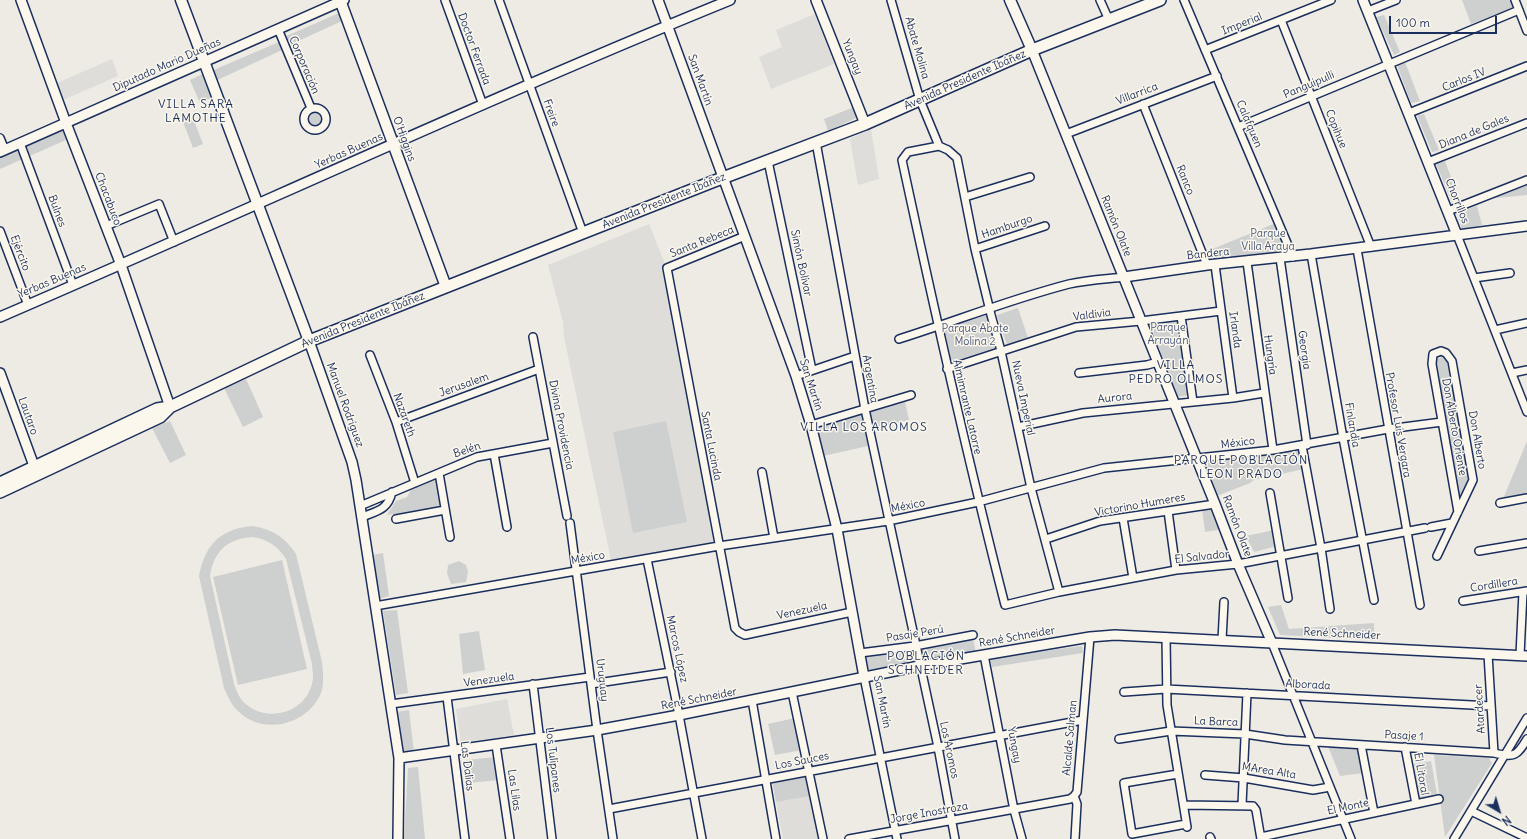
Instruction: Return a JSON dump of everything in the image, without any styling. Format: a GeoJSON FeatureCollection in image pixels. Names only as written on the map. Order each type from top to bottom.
{"type":"FeatureCollection","features":[{"type":"Feature","properties":{"kind":"main road","name":"Manuel Rodríguez"},"geometry":{"type":"LineString","coordinates":[[181,0],[309,341]]}},
{"type":"Feature","properties":{"kind":"main road","name":"O'Higgins"},"geometry":{"type":"LineString","coordinates":[[341,0],[446,287]]}},
{"type":"Feature","properties":{"kind":"main road","name":"Ramón Olate"},"geometry":{"type":"LineString","coordinates":[[1010,0],[1032,50]]}},
{"type":"Feature","properties":{"kind":"main road","name":"Avenida Presidente Ibáñez"},"geometry":{"type":"LineString","coordinates":[[0,492],[37,470],[157,410],[170,407],[309,341],[723,177],[865,124],[1032,50],[1160,0]]}},
{"type":"Feature","properties":{"kind":"main road","name":"Avenida Presidente Ibáñez"},"geometry":{"type":"LineString","coordinates":[[0,483],[37,470]]}},
{"type":"Feature","properties":{"kind":"street","name":"Chacabuco"},"geometry":{"type":"LineString","coordinates":[[21,0],[106,226],[170,407]]}},
{"type":"Feature","properties":{"kind":"street","name":"Diputado Mario Dueñas"},"geometry":{"type":"LineString","coordinates":[[3,151],[341,0]]}},
{"type":"Feature","properties":{"kind":"street","name":"Doctor Ferrada"},"geometry":{"type":"LineString","coordinates":[[445,0],[483,105]]}},
{"type":"Feature","properties":{"kind":"street","name":"Freire"},"geometry":{"type":"LineString","coordinates":[[499,0],[528,84],[583,233]]}},
{"type":"Feature","properties":{"kind":"street","name":"San Martín"},"geometry":{"type":"LineString","coordinates":[[658,0],[796,376],[811,426],[837,529],[864,677],[897,839]]}},
{"type":"Feature","properties":{"kind":"street","name":"Yerbas Buenas"},"geometry":{"type":"LineString","coordinates":[[0,317],[174,242],[528,84],[730,0]]}},
{"type":"Feature","properties":{"kind":"street","name":"Yungay"},"geometry":{"type":"LineString","coordinates":[[816,0],[865,124]]}},
{"type":"Feature","properties":{"kind":"street","name":"Abate Molina"},"geometry":{"type":"LineString","coordinates":[[892,0],[920,100],[939,146]]}},
{"type":"Feature","properties":{"kind":"street"},"geometry":{"type":"LineString","coordinates":[[1100,0],[1108,20]]}},
{"type":"Feature","properties":{"kind":"street","name":"Calafquen"},"geometry":{"type":"LineString","coordinates":[[1184,0],[1293,256]]}},
{"type":"Feature","properties":{"kind":"street","name":"Imperial"},"geometry":{"type":"LineString","coordinates":[[1205,50],[1331,0]]}},
{"type":"Feature","properties":{"kind":"street","name":"Chorrillos"},"geometry":{"type":"LineString","coordinates":[[1363,0],[1527,412]]}},
{"type":"Feature","properties":{"kind":"street"},"geometry":{"type":"LineString","coordinates":[[1368,11],[1396,0]]}},
{"type":"Feature","properties":{"kind":"street"},"geometry":{"type":"LineString","coordinates":[[1515,0],[1527,31]]}},
{"type":"Feature","properties":{"kind":"street","name":"Panguipulli"},"geometry":{"type":"LineString","coordinates":[[1238,127],[1519,10]]}},
{"type":"Feature","properties":{"kind":"street","name":"Copihue"},"geometry":{"type":"LineString","coordinates":[[1281,20],[1371,247]]}},
{"type":"Feature","properties":{"kind":"street","name":"Corporación"},"geometry":{"type":"LineString","coordinates":[[278,29],[311,108]]}},
{"type":"Feature","properties":{"kind":"street","name":"Ramón Olate"},"geometry":{"type":"LineString","coordinates":[[1032,50],[1175,403],[1238,564],[1272,642],[1351,839]]}},
{"type":"Feature","properties":{"kind":"street","name":"Carlos IV"},"geometry":{"type":"LineString","coordinates":[[1408,113],[1527,66]]}},
{"type":"Feature","properties":{"kind":"street","name":"Villarrica"},"geometry":{"type":"LineString","coordinates":[[1066,134],[1216,76]]}},
{"type":"Feature","properties":{"kind":"street","name":"Ranco"},"geometry":{"type":"LineString","coordinates":[[1143,104],[1211,265]]}},
{"type":"Feature","properties":{"kind":"street","name":"Diana de Gales"},"geometry":{"type":"LineString","coordinates":[[1428,162],[1527,123]]}},
{"type":"Feature","properties":{"kind":"street"},"geometry":{"type":"LineString","coordinates":[[0,138],[3,151]]}},
{"type":"Feature","properties":{"kind":"street","name":"Argentina"},"geometry":{"type":"LineString","coordinates":[[816,142],[864,409],[920,666]]}},
{"type":"Feature","properties":{"kind":"street","name":"Bulnes"},"geometry":{"type":"LineString","coordinates":[[20,144],[73,285]]}},
{"type":"Feature","properties":{"kind":"street","name":"Nueva Imperial"},"geometry":{"type":"LineString","coordinates":[[939,146],[948,150],[957,158],[975,249],[1001,351],[1031,488],[1046,539],[1059,592]]}},
{"type":"Feature","properties":{"kind":"street","name":"Almimrante Latorre"},"geometry":{"type":"LineString","coordinates":[[939,146],[908,152],[902,160],[947,369],[978,502],[1005,605]]}},
{"type":"Feature","properties":{"kind":"street","name":"Simón Bolívar"},"geometry":{"type":"LineString","coordinates":[[768,161],[812,370]]}},
{"type":"Feature","properties":{"kind":"street"},"geometry":{"type":"LineString","coordinates":[[965,197],[1030,177]]}},
{"type":"Feature","properties":{"kind":"street"},"geometry":{"type":"LineString","coordinates":[[1448,211],[1527,180]]}},
{"type":"Feature","properties":{"kind":"street"},"geometry":{"type":"LineString","coordinates":[[106,226],[159,204],[174,242]]}},
{"type":"Feature","properties":{"kind":"street","name":"Hamburgo"},"geometry":{"type":"LineString","coordinates":[[975,249],[1045,226]]}},
{"type":"Feature","properties":{"kind":"street","name":"Bandera"},"geometry":{"type":"LineString","coordinates":[[899,339],[938,327],[989,308],[1070,284],[1527,226]]}},
{"type":"Feature","properties":{"kind":"street","name":"Ejército"},"geometry":{"type":"LineString","coordinates":[[0,231],[28,305]]}},
{"type":"Feature","properties":{"kind":"street","name":"Santa Rebeca"},"geometry":{"type":"LineString","coordinates":[[667,268],[745,236]]}},
{"type":"Feature","properties":{"kind":"street","name":"Profesor Luis Vergara"},"geometry":{"type":"LineString","coordinates":[[1356,248],[1420,605]]}},
{"type":"Feature","properties":{"kind":"street","name":"Finlandia"},"geometry":{"type":"LineString","coordinates":[[1311,254],[1343,438],[1374,600]]}},
{"type":"Feature","properties":{"kind":"street","name":"Georgia"},"geometry":{"type":"LineString","coordinates":[[1280,258],[1305,445],[1330,609]]}},
{"type":"Feature","properties":{"kind":"street","name":"Hungría"},"geometry":{"type":"LineString","coordinates":[[1247,262],[1273,450]]}},
{"type":"Feature","properties":{"kind":"street","name":"Irlanda"},"geometry":{"type":"LineString","coordinates":[[1211,265],[1221,311],[1233,398]]}},
{"type":"Feature","properties":{"kind":"street","name":"Santa Lucinda"},"geometry":{"type":"LineString","coordinates":[[667,268],[735,628]]}},
{"type":"Feature","properties":{"kind":"street"},"geometry":{"type":"LineString","coordinates":[[1474,278],[1510,273]]}},
{"type":"Feature","properties":{"kind":"street","name":"Valdivia"},"geometry":{"type":"LineString","coordinates":[[947,369],[1076,327],[1142,321],[1221,311]]}},
{"type":"Feature","properties":{"kind":"street"},"geometry":{"type":"LineString","coordinates":[[1181,316],[1193,402]]}},
{"type":"Feature","properties":{"kind":"street"},"geometry":{"type":"LineString","coordinates":[[1495,330],[1527,323]]}},
{"type":"Feature","properties":{"kind":"street","name":"Divina Providencia"},"geometry":{"type":"LineString","coordinates":[[533,337],[568,520]]}},
{"type":"Feature","properties":{"kind":"street","name":"Manuel Rodríguez"},"geometry":{"type":"LineString","coordinates":[[309,341],[352,462],[362,517],[399,758],[398,839]]}},
{"type":"Feature","properties":{"kind":"street","name":"Don Alberto Oriente"},"geometry":{"type":"LineString","coordinates":[[1441,351],[1433,354],[1432,364],[1458,512]]}},
{"type":"Feature","properties":{"kind":"street","name":"Don Alberto"},"geometry":{"type":"LineString","coordinates":[[1438,556],[1473,480],[1452,361],[1446,353],[1441,351]]}},
{"type":"Feature","properties":{"kind":"street","name":"Nazareth"},"geometry":{"type":"LineString","coordinates":[[370,355],[396,422],[415,482]]}},
{"type":"Feature","properties":{"kind":"street"},"geometry":{"type":"LineString","coordinates":[[796,376],[855,356]]}},
{"type":"Feature","properties":{"kind":"street"},"geometry":{"type":"LineString","coordinates":[[1079,373],[1147,365],[1158,362]]}},
{"type":"Feature","properties":{"kind":"street","name":"Jerusalem"},"geometry":{"type":"LineString","coordinates":[[396,422],[539,369]]}},
{"type":"Feature","properties":{"kind":"street"},"geometry":{"type":"LineString","coordinates":[[1512,373],[1527,370]]}},
{"type":"Feature","properties":{"kind":"street","name":"Lautaro"},"geometry":{"type":"LineString","coordinates":[[0,373],[37,470]]}},
{"type":"Feature","properties":{"kind":"street","name":"Aurora"},"geometry":{"type":"LineString","coordinates":[[1018,427],[1083,413],[1233,398],[1264,393]]}},
{"type":"Feature","properties":{"kind":"street"},"geometry":{"type":"LineString","coordinates":[[811,426],[912,395]]}},
{"type":"Feature","properties":{"kind":"street","name":"México"},"geometry":{"type":"LineString","coordinates":[[375,606],[719,546],[888,521],[978,502],[1104,468],[1273,450],[1388,429],[1442,422]]}},
{"type":"Feature","properties":{"kind":"street","name":"Belén"},"geometry":{"type":"LineString","coordinates":[[360,506],[476,457],[553,443]]}},
{"type":"Feature","properties":{"kind":"street"},"geometry":{"type":"LineString","coordinates":[[494,454],[508,527]]}},
{"type":"Feature","properties":{"kind":"street"},"geometry":{"type":"LineString","coordinates":[[762,472],[774,538]]}},
{"type":"Feature","properties":{"kind":"street"},"geometry":{"type":"LineString","coordinates":[[439,473],[450,537]]}},
{"type":"Feature","properties":{"kind":"street"},"geometry":{"type":"LineString","coordinates":[[362,517],[384,507],[390,500],[392,492]]}},
{"type":"Feature","properties":{"kind":"street"},"geometry":{"type":"LineString","coordinates":[[1270,493],[1288,598]]}},
{"type":"Feature","properties":{"kind":"street"},"geometry":{"type":"LineString","coordinates":[[1500,503],[1527,498]]}},
{"type":"Feature","properties":{"kind":"street","name":"Victorino Humeres"},"geometry":{"type":"LineString","coordinates":[[1046,539],[1100,521],[1215,504]]}},
{"type":"Feature","properties":{"kind":"street"},"geometry":{"type":"LineString","coordinates":[[396,519],[445,510]]}},
{"type":"Feature","properties":{"kind":"street"},"geometry":{"type":"LineString","coordinates":[[1168,511],[1176,570]]}},
{"type":"Feature","properties":{"kind":"street"},"geometry":{"type":"LineString","coordinates":[[1123,518],[1133,578]]}},
{"type":"Feature","properties":{"kind":"street","name":"Uruguay"},"geometry":{"type":"LineString","coordinates":[[568,520],[577,571],[597,730],[613,839]]}},
{"type":"Feature","properties":{"kind":"street","name":"El Salvador"},"geometry":{"type":"LineString","coordinates":[[1005,605],[1059,592],[1176,570],[1238,564],[1452,523]]}},
{"type":"Feature","properties":{"kind":"street"},"geometry":{"type":"LineString","coordinates":[[1479,551],[1527,542]]}},
{"type":"Feature","properties":{"kind":"street","name":"Marcos López"},"geometry":{"type":"LineString","coordinates":[[647,559],[671,672],[702,839]]}},
{"type":"Feature","properties":{"kind":"street"},"geometry":{"type":"LineString","coordinates":[[1523,656],[1525,592]]}},
{"type":"Feature","properties":{"kind":"street","name":"Cordillera"},"geometry":{"type":"LineString","coordinates":[[1464,601],[1525,592]]}},
{"type":"Feature","properties":{"kind":"street"},"geometry":{"type":"LineString","coordinates":[[1222,640],[1224,602]]}},
{"type":"Feature","properties":{"kind":"street","name":"Venezuela"},"geometry":{"type":"LineString","coordinates":[[735,628],[745,635],[852,612]]}},
{"type":"Feature","properties":{"kind":"street","name":"Pasaje Perú"},"geometry":{"type":"LineString","coordinates":[[860,653],[915,646],[973,635]]}},
{"type":"Feature","properties":{"kind":"street","name":"René Schneider"},"geometry":{"type":"LineString","coordinates":[[399,758],[597,730],[679,715],[920,666],[1090,637],[1115,635],[1166,637],[1523,656]]}},
{"type":"Feature","properties":{"kind":"street","name":"Alcalde Salman"},"geometry":{"type":"LineString","coordinates":[[1075,839],[1077,804],[1074,796],[1077,792],[1090,637]]}},
{"type":"Feature","properties":{"kind":"street"},"geometry":{"type":"LineString","coordinates":[[1166,637],[1167,705],[1184,805],[1186,826],[1132,834],[1124,783],[1178,774]]}},
{"type":"Feature","properties":{"kind":"street","name":"Atardecer"},"geometry":{"type":"LineString","coordinates":[[1488,654],[1494,752]]}},
{"type":"Feature","properties":{"kind":"street","name":"Yungay"},"geometry":{"type":"LineString","coordinates":[[984,655],[1014,810],[1022,839]]}},
{"type":"Feature","properties":{"kind":"street","name":"Los Aromos"},"geometry":{"type":"LineString","coordinates":[[920,666],[938,746],[956,839]]}},
{"type":"Feature","properties":{"kind":"street","name":"Venezuela"},"geometry":{"type":"LineString","coordinates":[[391,704],[533,684],[671,672]]}},
{"type":"Feature","properties":{"kind":"street","name":"Los Tulipanes"},"geometry":{"type":"LineString","coordinates":[[533,684],[538,739],[552,839]]}},
{"type":"Feature","properties":{"kind":"street","name":"Alborada"},"geometry":{"type":"LineString","coordinates":[[1124,692],[1166,689],[1491,706]]}},
{"type":"Feature","properties":{"kind":"street"},"geometry":{"type":"LineString","coordinates":[[792,692],[823,839]]}},
{"type":"Feature","properties":{"kind":"street"},"geometry":{"type":"LineString","coordinates":[[1242,805],[1247,693]]}},
{"type":"Feature","properties":{"kind":"street","name":"Las Dalias"},"geometry":{"type":"LineString","coordinates":[[447,697],[466,839]]}},
{"type":"Feature","properties":{"kind":"street"},"geometry":{"type":"LineString","coordinates":[[752,700],[776,839]]}},
{"type":"Feature","properties":{"kind":"street"},"geometry":{"type":"LineString","coordinates":[[1454,839],[1527,718]]}},
{"type":"Feature","properties":{"kind":"street","name":"Los Sauces"},"geometry":{"type":"LineString","coordinates":[[609,809],[938,746],[1083,720]]}},
{"type":"Feature","properties":{"kind":"street","name":"La Barca"},"geometry":{"type":"LineString","coordinates":[[1119,739],[1171,731],[1245,734],[1285,740],[1312,742]]}},
{"type":"Feature","properties":{"kind":"street"},"geometry":{"type":"LineString","coordinates":[[1494,752],[1511,756],[1516,754],[1521,749],[1527,739]]}},
{"type":"Feature","properties":{"kind":"street","name":"Pasaje 1"},"geometry":{"type":"LineString","coordinates":[[1312,742],[1494,752]]}},
{"type":"Feature","properties":{"kind":"street","name":"Las Lilas"},"geometry":{"type":"LineString","coordinates":[[496,745],[510,839]]}},
{"type":"Feature","properties":{"kind":"street"},"geometry":{"type":"LineString","coordinates":[[1361,745],[1374,813]]}},
{"type":"Feature","properties":{"kind":"street","name":"El Litoral"},"geometry":{"type":"LineString","coordinates":[[1405,747],[1416,804]]}},
{"type":"Feature","properties":{"kind":"street","name":"MArea Alta"},"geometry":{"type":"LineString","coordinates":[[1205,775],[1244,778],[1313,790],[1330,787]]}},
{"type":"Feature","properties":{"kind":"street","name":"Jorge Inostroza"},"geometry":{"type":"LineString","coordinates":[[849,839],[1014,810],[1070,799],[1074,796]]}},
{"type":"Feature","properties":{"kind":"street","name":"El Monte"},"geometry":{"type":"LineString","coordinates":[[1261,838],[1439,799]]}},
{"type":"Feature","properties":{"kind":"street"},"geometry":{"type":"LineString","coordinates":[[1184,805],[1253,806],[1255,808],[1261,838]]}},
{"type":"Feature","properties":{"kind":"street"},"geometry":{"type":"LineString","coordinates":[[1471,811],[1527,838]]}},
{"type":"Feature","properties":{"kind":"shaded area"},"geometry":{"type":"Polygon","coordinates":[[[815,14],[834,64],[771,89],[759,57],[782,47],[776,30],[815,14]]]}},
{"type":"Feature","properties":{"kind":"shaded area"},"geometry":{"type":"Polygon","coordinates":[[[112,59],[118,76],[63,100],[57,83],[112,59]]]}},
{"type":"Feature","properties":{"kind":"shaded area"},"geometry":{"type":"Polygon","coordinates":[[[871,129],[879,179],[858,185],[850,139],[871,129]]]}},
{"type":"Feature","properties":{"kind":"shaded area"},"geometry":{"type":"Polygon","coordinates":[[[649,224],[664,261],[714,542],[611,560],[564,337],[563,322],[548,265],[649,224]]]}},
{"type":"Feature","properties":{"kind":"shaded area"},"geometry":{"type":"Polygon","coordinates":[[[507,699],[514,735],[461,743],[456,709],[507,699]]]}},
{"type":"Feature","properties":{"kind":"shaded area"},"geometry":{"type":"Polygon","coordinates":[[[811,796],[820,839],[783,839],[776,802],[811,796]]]}},
{"type":"Feature","properties":{"kind":"green space"},"geometry":{"type":"Polygon","coordinates":[[[1462,0],[1511,0],[1514,7],[1471,24],[1462,0]]]}},
{"type":"Feature","properties":{"kind":"green space"},"geometry":{"type":"Polygon","coordinates":[[[339,13],[342,21],[285,47],[282,38],[339,13]]]}},
{"type":"Feature","properties":{"kind":"green space"},"geometry":{"type":"Polygon","coordinates":[[[1384,15],[1400,52],[1394,55],[1376,17],[1384,15]]]}},
{"type":"Feature","properties":{"kind":"green space"},"geometry":{"type":"Polygon","coordinates":[[[279,42],[282,50],[213,82],[209,72],[279,42]]]}},
{"type":"Feature","properties":{"kind":"green space"},"geometry":{"type":"Polygon","coordinates":[[[1405,62],[1420,101],[1411,103],[1397,65],[1405,62]]]}},
{"type":"Feature","properties":{"kind":"green space"},"geometry":{"type":"Polygon","coordinates":[[[203,74],[213,97],[200,103],[190,80],[203,74]]]}},
{"type":"Feature","properties":{"kind":"green space"},"geometry":{"type":"Polygon","coordinates":[[[854,107],[858,117],[828,131],[824,119],[854,107]]]}},
{"type":"Feature","properties":{"kind":"green space"},"geometry":{"type":"Polygon","coordinates":[[[315,111],[321,113],[323,119],[321,125],[315,127],[309,125],[307,119],[309,113],[315,111]]]}},
{"type":"Feature","properties":{"kind":"green space"},"geometry":{"type":"Polygon","coordinates":[[[1424,114],[1439,150],[1432,152],[1417,116],[1424,114]]]}},
{"type":"Feature","properties":{"kind":"green space"},"geometry":{"type":"Polygon","coordinates":[[[193,118],[203,144],[193,148],[183,122],[193,118]]]}},
{"type":"Feature","properties":{"kind":"green space"},"geometry":{"type":"Polygon","coordinates":[[[65,126],[68,139],[0,169],[0,154],[65,126]]]}},
{"type":"Feature","properties":{"kind":"green space"},"geometry":{"type":"Polygon","coordinates":[[[1445,161],[1459,199],[1452,202],[1436,164],[1445,161]]]}},
{"type":"Feature","properties":{"kind":"green space"},"geometry":{"type":"Polygon","coordinates":[[[1527,182],[1527,195],[1487,199],[1527,182]]]}},
{"type":"Feature","properties":{"kind":"green space"},"geometry":{"type":"Polygon","coordinates":[[[1477,206],[1482,225],[1462,229],[1457,213],[1477,206]]]}},
{"type":"Feature","properties":{"kind":"green space","name":"Parque Villa Araya"},"geometry":{"type":"Polygon","coordinates":[[[1276,223],[1289,250],[1214,260],[1210,250],[1276,223]]]}},
{"type":"Feature","properties":{"kind":"green space"},"geometry":{"type":"Polygon","coordinates":[[[1018,308],[1028,338],[1007,345],[997,315],[1018,308]]]}},
{"type":"Feature","properties":{"kind":"green space","name":"Parque Abate Molina 2"},"geometry":{"type":"Polygon","coordinates":[[[989,310],[998,347],[951,362],[944,326],[989,310]]]}},
{"type":"Feature","properties":{"kind":"green space","name":"Parque Arrayán"},"geometry":{"type":"Polygon","coordinates":[[[1181,318],[1191,395],[1177,397],[1150,323],[1181,318]]]}},
{"type":"Feature","properties":{"kind":"green space"},"geometry":{"type":"Polygon","coordinates":[[[1442,357],[1449,362],[1471,480],[1460,501],[1435,362],[1436,359],[1442,357]]]}},
{"type":"Feature","properties":{"kind":"green space"},"geometry":{"type":"Polygon","coordinates":[[[246,379],[263,417],[243,427],[224,388],[246,379]]]}},
{"type":"Feature","properties":{"kind":"green space"},"geometry":{"type":"Polygon","coordinates":[[[905,402],[909,420],[865,430],[868,446],[823,456],[815,426],[905,402]]]}},
{"type":"Feature","properties":{"kind":"green space"},"geometry":{"type":"Polygon","coordinates":[[[170,421],[186,455],[170,463],[152,428],[170,421]]]}},
{"type":"Feature","properties":{"kind":"green space"},"geometry":{"type":"Polygon","coordinates":[[[666,421],[687,522],[633,533],[613,432],[666,421]]]}},
{"type":"Feature","properties":{"kind":"green space"},"geometry":{"type":"Polygon","coordinates":[[[1527,441],[1527,495],[1503,499],[1527,441]]]}},
{"type":"Feature","properties":{"kind":"green space"},"geometry":{"type":"Polygon","coordinates":[[[1300,450],[1304,469],[1254,480],[1217,496],[1200,463],[1300,450]]]}},
{"type":"Feature","properties":{"kind":"green space"},"geometry":{"type":"Polygon","coordinates":[[[436,479],[441,507],[393,517],[393,514],[387,515],[396,501],[407,497],[411,490],[436,479]]]}},
{"type":"Feature","properties":{"kind":"green space"},"geometry":{"type":"Polygon","coordinates":[[[1214,507],[1223,529],[1205,532],[1202,509],[1214,507]]]}},
{"type":"Feature","properties":{"kind":"green space"},"geometry":{"type":"Polygon","coordinates":[[[252,526],[266,529],[283,538],[296,554],[322,662],[323,686],[316,702],[308,711],[286,723],[273,725],[249,719],[233,706],[224,688],[199,576],[205,556],[216,540],[231,531],[252,526]],[[252,537],[235,540],[223,548],[218,553],[210,576],[234,684],[238,693],[247,705],[257,711],[268,714],[279,713],[298,705],[306,697],[311,688],[313,676],[312,664],[286,559],[275,546],[267,541],[252,537]]]}},
{"type":"Feature","properties":{"kind":"green space"},"geometry":{"type":"Polygon","coordinates":[[[1274,530],[1277,546],[1254,552],[1246,536],[1274,530]]]}},
{"type":"Feature","properties":{"kind":"green space"},"geometry":{"type":"Polygon","coordinates":[[[383,553],[389,596],[379,599],[372,555],[383,553]]]}},
{"type":"Feature","properties":{"kind":"green space"},"geometry":{"type":"Polygon","coordinates":[[[282,560],[307,669],[238,685],[213,577],[282,560]]]}},
{"type":"Feature","properties":{"kind":"green space"},"geometry":{"type":"Polygon","coordinates":[[[459,561],[466,565],[468,572],[466,582],[451,584],[447,573],[448,565],[459,561]]]}},
{"type":"Feature","properties":{"kind":"green space"},"geometry":{"type":"Polygon","coordinates":[[[1281,605],[1289,629],[1374,623],[1374,640],[1280,635],[1268,607],[1281,605]]]}},
{"type":"Feature","properties":{"kind":"green space"},"geometry":{"type":"Polygon","coordinates":[[[397,610],[408,693],[396,695],[383,611],[397,610]]]}},
{"type":"Feature","properties":{"kind":"green space"},"geometry":{"type":"Polygon","coordinates":[[[479,631],[485,670],[463,674],[459,634],[479,631]]]}},
{"type":"Feature","properties":{"kind":"green space"},"geometry":{"type":"Polygon","coordinates":[[[973,639],[976,653],[868,673],[865,655],[973,639]]]}},
{"type":"Feature","properties":{"kind":"green space"},"geometry":{"type":"Polygon","coordinates":[[[1082,646],[1083,653],[992,667],[990,658],[1082,646]]]}},
{"type":"Feature","properties":{"kind":"green space"},"geometry":{"type":"Polygon","coordinates":[[[409,710],[414,752],[403,755],[397,712],[409,710]]]}},
{"type":"Feature","properties":{"kind":"green space"},"geometry":{"type":"Polygon","coordinates":[[[795,718],[802,750],[775,755],[768,724],[795,718]]]}},
{"type":"Feature","properties":{"kind":"green space"},"geometry":{"type":"Polygon","coordinates":[[[1327,744],[1358,746],[1363,773],[1340,776],[1327,744]]]}},
{"type":"Feature","properties":{"kind":"green space"},"geometry":{"type":"Polygon","coordinates":[[[1434,755],[1489,758],[1492,763],[1445,837],[1434,755]]]}},
{"type":"Feature","properties":{"kind":"green space"},"geometry":{"type":"Polygon","coordinates":[[[496,757],[499,780],[468,783],[466,760],[496,757]]]}},
{"type":"Feature","properties":{"kind":"green space"},"geometry":{"type":"Polygon","coordinates":[[[1431,761],[1437,794],[1420,798],[1414,764],[1431,761]]]}},
{"type":"Feature","properties":{"kind":"green space"},"geometry":{"type":"Polygon","coordinates":[[[418,767],[425,839],[404,839],[408,768],[418,767]]]}},
{"type":"Feature","properties":{"kind":"green space"},"geometry":{"type":"Polygon","coordinates":[[[806,774],[811,796],[776,802],[772,781],[806,774]]]}},
{"type":"Feature","properties":{"kind":"district","name":"VILLA SARA LAMOTHE"},"geometry":{"type":"Point","coordinates":[196,112]}},
{"type":"Feature","properties":{"kind":"district","name":"VILLA PEDRO OLMOS"},"geometry":{"type":"Point","coordinates":[1176,373]}},
{"type":"Feature","properties":{"kind":"district","name":"VILLA LOS AROMOS"},"geometry":{"type":"Point","coordinates":[864,428]}},
{"type":"Feature","properties":{"kind":"district","name":"PARQUE POBLACIÓN LEON PRADO"},"geometry":{"type":"Point","coordinates":[1241,468]}},
{"type":"Feature","properties":{"kind":"district","name":"POBLACIÓN SCHNEIDER"},"geometry":{"type":"Point","coordinates":[926,664]}}]}
